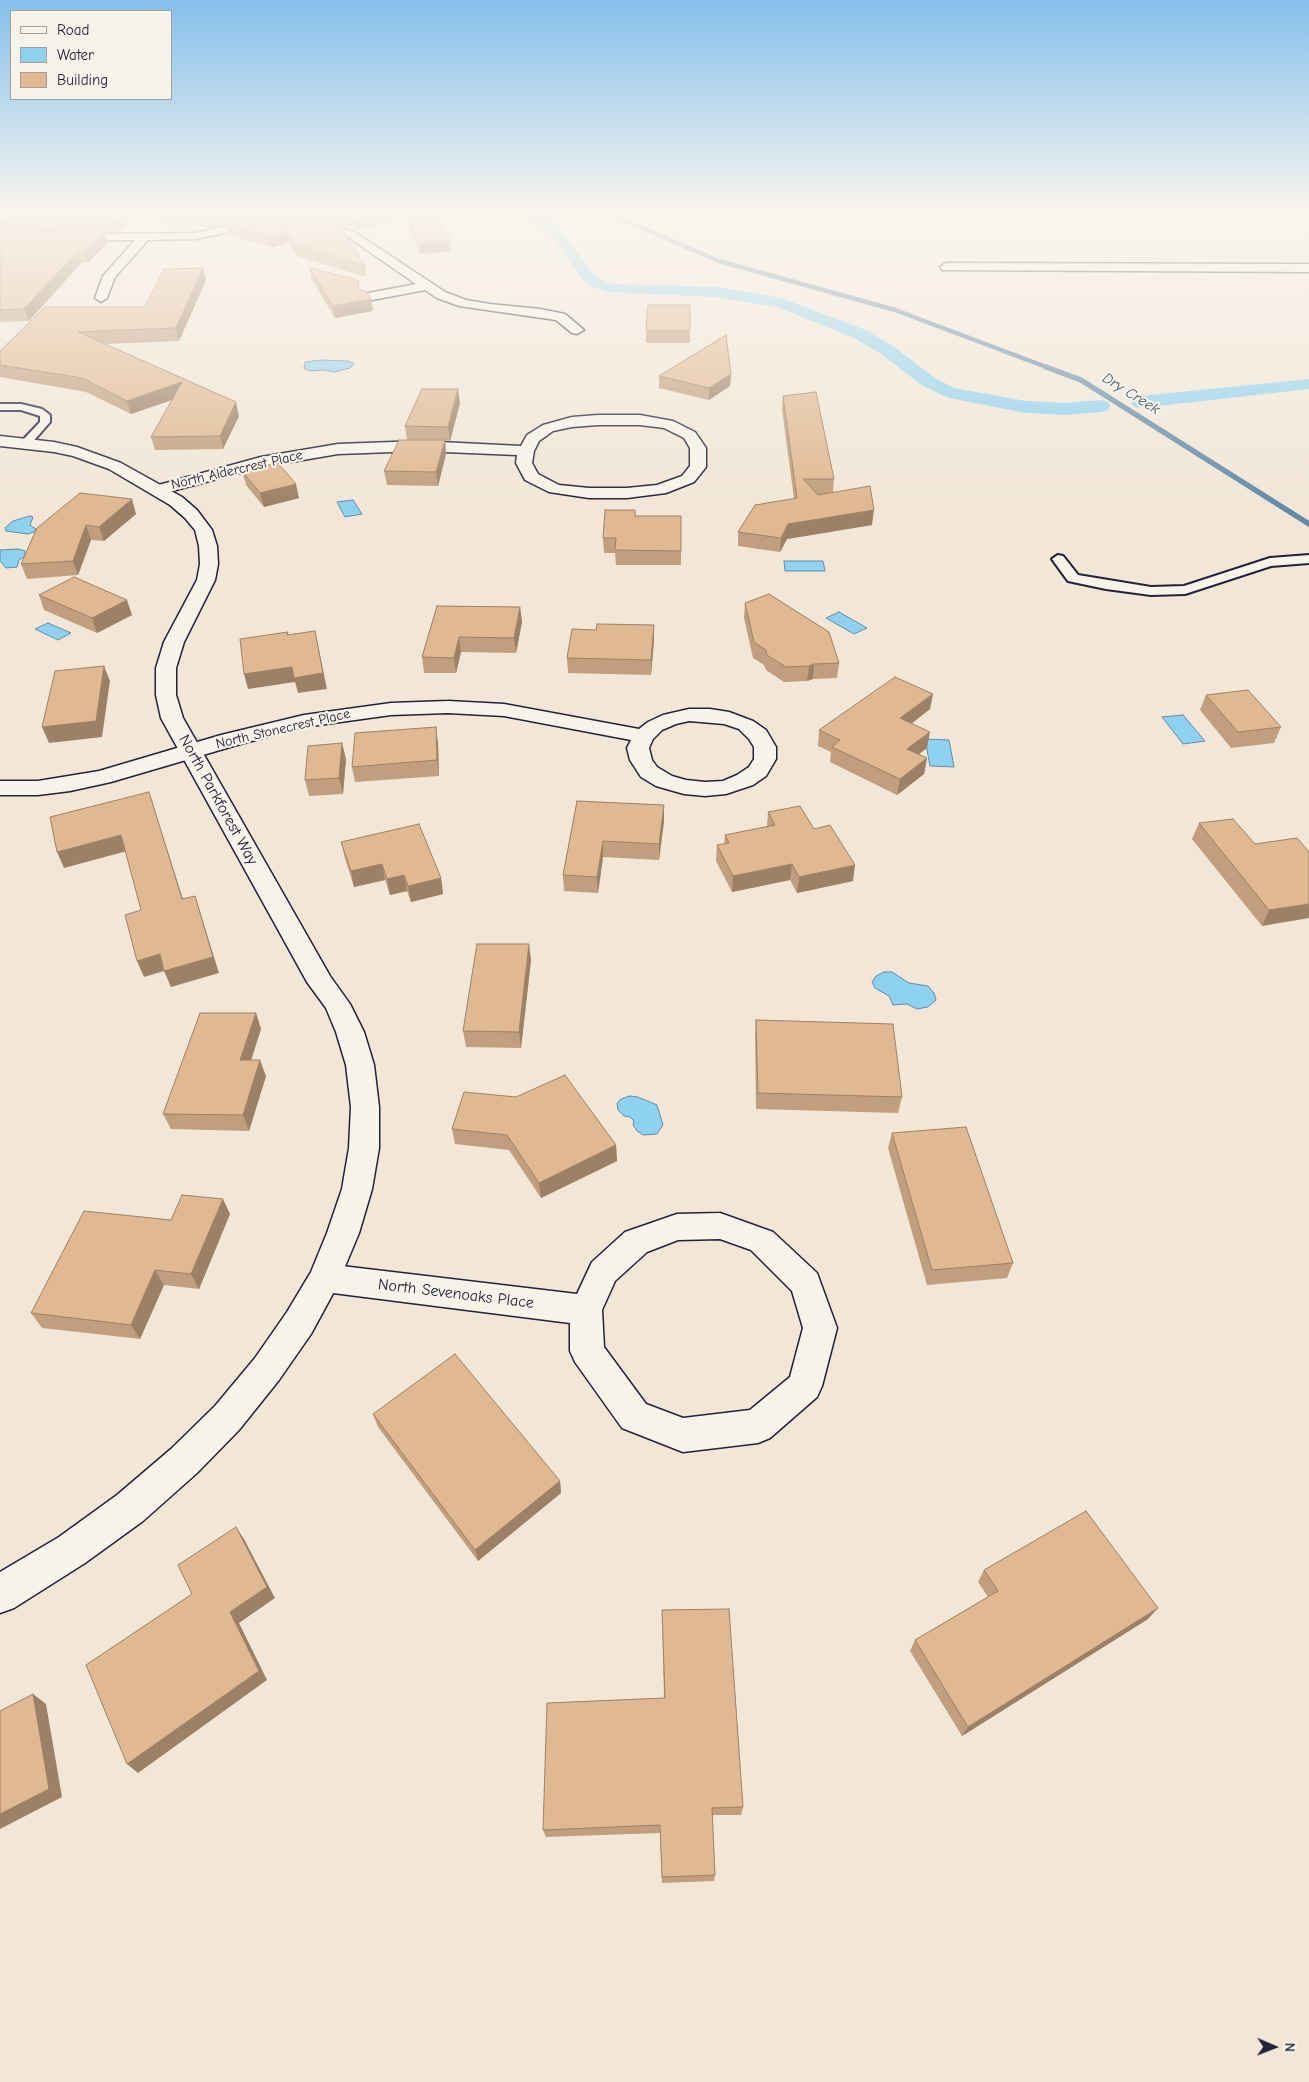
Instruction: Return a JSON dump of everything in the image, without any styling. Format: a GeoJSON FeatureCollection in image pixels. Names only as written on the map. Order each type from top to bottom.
{"type":"FeatureCollection","features":[{"type":"Feature","properties":{"kind":"street"},"geometry":{"type":"LineString","coordinates":[[520,311],[560,317],[577,330]]}},
{"type":"Feature","properties":{"kind":"street"},"geometry":{"type":"LineString","coordinates":[[640,420],[668,424],[690,435],[698,448],[698,467],[688,479],[660,490],[627,493],[589,493],[556,489],[531,477],[524,463],[526,451],[532,438],[548,428],[572,422],[640,420]]}},
{"type":"Feature","properties":{"kind":"street","name":"North Parkforest Way"},"geometry":{"type":"LineString","coordinates":[[0,441],[54,447],[95,458],[115,466],[176,502],[191,514],[203,530],[208,546],[209,564],[206,580],[174,642],[166,668],[166,695],[172,718],[320,982],[337,1004],[350,1032],[360,1065],[366,1107],[364,1148],[357,1189],[343,1233],[324,1278],[299,1323],[267,1369],[227,1418],[184,1461],[130,1508],[72,1550],[0,1594]]}},
{"type":"Feature","properties":{"kind":"street","name":"North Aldercrest Place"},"geometry":{"type":"LineString","coordinates":[[157,490],[261,462],[338,449],[420,446],[526,451]]}},
{"type":"Feature","properties":{"kind":"street","name":"North Stonecrest Place"},"geometry":{"type":"LineString","coordinates":[[0,788],[38,788],[102,778],[313,720],[361,712],[420,707],[504,710],[644,736]]}},
{"type":"Feature","properties":{"kind":"street"},"geometry":{"type":"LineString","coordinates":[[689,715],[710,715],[729,718],[746,725],[758,735],[765,746],[765,759],[758,770],[736,784],[705,789],[684,787],[664,781],[649,772],[640,760],[638,748],[644,736],[655,726],[670,719],[689,715]]}},
{"type":"Feature","properties":{"kind":"street"},"geometry":{"type":"LineString","coordinates":[[720,1226],[762,1241],[806,1283],[820,1328],[805,1386],[758,1426],[683,1435],[634,1416],[587,1351],[586,1310],[603,1272],[636,1242],[677,1227],[720,1226]]}},
{"type":"Feature","properties":{"kind":"street","name":"North Sevenoaks Place"},"geometry":{"type":"LineString","coordinates":[[324,1278],[586,1310]]}},
{"type":"Feature","properties":{"kind":"lane"},"geometry":{"type":"LineString","coordinates":[[0,407],[21,407],[38,411],[45,415],[45,422],[26,443]]}},
{"type":"Feature","properties":{"kind":"lane"},"geometry":{"type":"LineString","coordinates":[[1058,558],[1073,578],[1151,591],[1185,590],[1270,562],[1309,559]]}},
{"type":"Feature","properties":{"kind":"water"},"geometry":{"type":"Polygon","coordinates":[[[321,360],[348,361],[354,364],[350,368],[335,372],[323,370],[310,371],[304,368],[305,362],[321,360]]]}},
{"type":"Feature","properties":{"kind":"water"},"geometry":{"type":"Polygon","coordinates":[[[353,500],[362,514],[345,517],[337,502],[353,500]]]}},
{"type":"Feature","properties":{"kind":"water"},"geometry":{"type":"Polygon","coordinates":[[[30,516],[33,517],[30,525],[36,529],[34,532],[28,534],[6,531],[5,528],[13,521],[30,516]]]}},
{"type":"Feature","properties":{"kind":"water"},"geometry":{"type":"Polygon","coordinates":[[[18,549],[25,551],[25,556],[19,560],[17,567],[6,568],[0,561],[0,550],[18,549]]]}},
{"type":"Feature","properties":{"kind":"water"},"geometry":{"type":"Polygon","coordinates":[[[784,561],[823,561],[825,571],[785,571],[784,561]]]}},
{"type":"Feature","properties":{"kind":"water"},"geometry":{"type":"Polygon","coordinates":[[[839,612],[867,628],[854,634],[826,618],[839,612]]]}},
{"type":"Feature","properties":{"kind":"water"},"geometry":{"type":"Polygon","coordinates":[[[48,623],[71,633],[58,640],[35,629],[48,623]]]}},
{"type":"Feature","properties":{"kind":"water"},"geometry":{"type":"Polygon","coordinates":[[[1183,715],[1205,741],[1183,744],[1162,717],[1183,715]]]}},
{"type":"Feature","properties":{"kind":"water"},"geometry":{"type":"Polygon","coordinates":[[[925,739],[949,740],[954,767],[930,766],[925,739]]]}},
{"type":"Feature","properties":{"kind":"water"},"geometry":{"type":"Polygon","coordinates":[[[884,972],[892,972],[909,983],[928,986],[934,993],[936,1000],[928,1007],[917,1009],[907,1004],[893,1005],[889,996],[875,988],[872,982],[876,976],[884,972]]]}},
{"type":"Feature","properties":{"kind":"water"},"geometry":{"type":"Polygon","coordinates":[[[630,1096],[638,1097],[657,1105],[663,1125],[657,1134],[643,1135],[637,1131],[633,1125],[634,1121],[630,1117],[624,1116],[618,1110],[617,1103],[621,1099],[630,1096]]]}},
{"type":"Feature","properties":{"kind":"building"},"geometry":{"type":"Polygon","coordinates":[[[41,311],[184,311],[176,328],[78,332],[236,402],[220,436],[151,437],[182,382],[127,401],[82,378],[0,365],[0,351],[41,311]]]}},
{"type":"Feature","properties":{"kind":"building"},"geometry":{"type":"Polygon","coordinates":[[[648,311],[690,311],[690,331],[646,331],[648,311]]]}},
{"type":"Feature","properties":{"kind":"building"},"geometry":{"type":"Polygon","coordinates":[[[726,335],[731,374],[709,388],[659,376],[726,335]]]}},
{"type":"Feature","properties":{"kind":"building"},"geometry":{"type":"Polygon","coordinates":[[[422,389],[458,389],[448,427],[405,426],[422,389]]]}},
{"type":"Feature","properties":{"kind":"building"},"geometry":{"type":"Polygon","coordinates":[[[816,392],[834,479],[803,479],[818,495],[870,486],[874,510],[788,524],[781,538],[738,532],[755,505],[797,498],[783,396],[816,392]]]}},
{"type":"Feature","properties":{"kind":"building"},"geometry":{"type":"Polygon","coordinates":[[[399,440],[445,440],[436,472],[384,471],[399,440]]]}},
{"type":"Feature","properties":{"kind":"building"},"geometry":{"type":"Polygon","coordinates":[[[278,463],[296,484],[260,493],[242,471],[278,463]]]}},
{"type":"Feature","properties":{"kind":"building"},"geometry":{"type":"Polygon","coordinates":[[[80,493],[132,499],[99,527],[86,525],[73,561],[21,564],[37,528],[80,493]]]}},
{"type":"Feature","properties":{"kind":"building"},"geometry":{"type":"Polygon","coordinates":[[[605,510],[635,510],[635,516],[681,516],[681,551],[615,550],[616,538],[603,538],[605,510]]]}},
{"type":"Feature","properties":{"kind":"building"},"geometry":{"type":"Polygon","coordinates":[[[74,577],[127,600],[92,618],[39,595],[74,577]]]}},
{"type":"Feature","properties":{"kind":"building"},"geometry":{"type":"Polygon","coordinates":[[[769,594],[829,632],[839,663],[786,667],[767,655],[766,650],[754,642],[745,603],[769,594]]]}},
{"type":"Feature","properties":{"kind":"building"},"geometry":{"type":"Polygon","coordinates":[[[437,606],[520,607],[514,638],[459,637],[454,658],[422,657],[437,606]]]}},
{"type":"Feature","properties":{"kind":"building"},"geometry":{"type":"Polygon","coordinates":[[[597,624],[654,625],[651,660],[567,658],[572,629],[596,630],[597,624]]]}},
{"type":"Feature","properties":{"kind":"building"},"geometry":{"type":"Polygon","coordinates":[[[315,631],[323,673],[294,678],[292,667],[244,674],[240,639],[288,632],[287,635],[315,631]]]}},
{"type":"Feature","properties":{"kind":"building"},"geometry":{"type":"Polygon","coordinates":[[[104,666],[96,721],[42,727],[55,671],[104,666]]]}},
{"type":"Feature","properties":{"kind":"building"},"geometry":{"type":"Polygon","coordinates":[[[895,677],[933,694],[900,718],[930,732],[907,749],[927,758],[900,779],[832,747],[840,740],[819,730],[895,677]]]}},
{"type":"Feature","properties":{"kind":"building"},"geometry":{"type":"Polygon","coordinates":[[[1248,690],[1281,727],[1238,732],[1206,695],[1248,690]]]}},
{"type":"Feature","properties":{"kind":"building"},"geometry":{"type":"Polygon","coordinates":[[[436,727],[437,760],[352,767],[355,733],[436,727]]]}},
{"type":"Feature","properties":{"kind":"building"},"geometry":{"type":"Polygon","coordinates":[[[342,743],[339,778],[305,780],[308,746],[342,743]]]}},
{"type":"Feature","properties":{"kind":"building"},"geometry":{"type":"Polygon","coordinates":[[[149,792],[182,899],[195,896],[213,957],[164,971],[160,954],[137,961],[125,915],[141,910],[121,835],[57,852],[50,817],[149,792]]]}},
{"type":"Feature","properties":{"kind":"building"},"geometry":{"type":"Polygon","coordinates":[[[577,801],[664,805],[659,844],[603,841],[597,877],[563,875],[577,801]]]}},
{"type":"Feature","properties":{"kind":"building"},"geometry":{"type":"Polygon","coordinates":[[[800,806],[814,829],[830,825],[855,865],[799,877],[792,864],[733,876],[717,845],[729,843],[725,835],[775,825],[768,812],[800,806]]]}},
{"type":"Feature","properties":{"kind":"building"},"geometry":{"type":"Polygon","coordinates":[[[1233,819],[1255,844],[1297,838],[1309,852],[1309,904],[1269,910],[1199,823],[1233,819]]]}},
{"type":"Feature","properties":{"kind":"building"},"geometry":{"type":"Polygon","coordinates":[[[419,824],[441,878],[408,886],[404,875],[387,879],[382,864],[351,871],[341,842],[419,824]]]}},
{"type":"Feature","properties":{"kind":"building"},"geometry":{"type":"Polygon","coordinates":[[[477,944],[529,944],[519,1032],[463,1031],[477,944]]]}},
{"type":"Feature","properties":{"kind":"building"},"geometry":{"type":"Polygon","coordinates":[[[200,1013],[256,1013],[240,1060],[260,1060],[243,1115],[163,1114],[200,1013]]]}},
{"type":"Feature","properties":{"kind":"building"},"geometry":{"type":"Polygon","coordinates":[[[756,1020],[893,1024],[902,1097],[758,1093],[756,1020]]]}},
{"type":"Feature","properties":{"kind":"building"},"geometry":{"type":"Polygon","coordinates":[[[565,1075],[616,1145],[539,1183],[507,1135],[452,1129],[464,1092],[516,1097],[565,1075]]]}},
{"type":"Feature","properties":{"kind":"building"},"geometry":{"type":"Polygon","coordinates":[[[966,1127],[1013,1263],[932,1270],[892,1133],[966,1127]]]}},
{"type":"Feature","properties":{"kind":"building"},"geometry":{"type":"Polygon","coordinates":[[[182,1195],[223,1199],[191,1274],[155,1270],[131,1325],[31,1313],[84,1211],[171,1220],[182,1195]]]}},
{"type":"Feature","properties":{"kind":"building"},"geometry":{"type":"Polygon","coordinates":[[[455,1354],[560,1481],[475,1550],[373,1414],[455,1354]]]}},
{"type":"Feature","properties":{"kind":"building"},"geometry":{"type":"Polygon","coordinates":[[[1086,1511],[1158,1608],[968,1727],[915,1640],[998,1591],[984,1570],[1086,1511]]]}},
{"type":"Feature","properties":{"kind":"building"},"geometry":{"type":"Polygon","coordinates":[[[236,1527],[267,1587],[230,1612],[259,1671],[127,1764],[86,1665],[192,1594],[178,1565],[236,1527]]]}},
{"type":"Feature","properties":{"kind":"building"},"geometry":{"type":"Polygon","coordinates":[[[729,1609],[743,1807],[712,1808],[715,1875],[662,1877],[660,1825],[543,1830],[547,1703],[665,1698],[662,1610],[729,1609]]]}},
{"type":"Feature","properties":{"kind":"building"},"geometry":{"type":"Polygon","coordinates":[[[33,1694],[49,1789],[0,1814],[0,1711],[33,1694]]]}},
{"type":"Feature","properties":{"kind":"waterway"},"geometry":{"type":"LineString","coordinates":[[802,311],[860,334],[887,350],[929,382],[949,392],[1026,407],[1065,409],[1101,406]]}},
{"type":"Feature","properties":{"kind":"waterway","name":"Dry Creek"},"geometry":{"type":"LineString","coordinates":[[898,311],[1049,368]]}},
{"type":"Feature","properties":{"kind":"waterway","name":"Dry Creek"},"geometry":{"type":"LineString","coordinates":[[1046,367],[1081,380],[1309,524]]}},
{"type":"Feature","properties":{"kind":"waterway"},"geometry":{"type":"LineString","coordinates":[[1140,402],[1309,384]]}}]}
